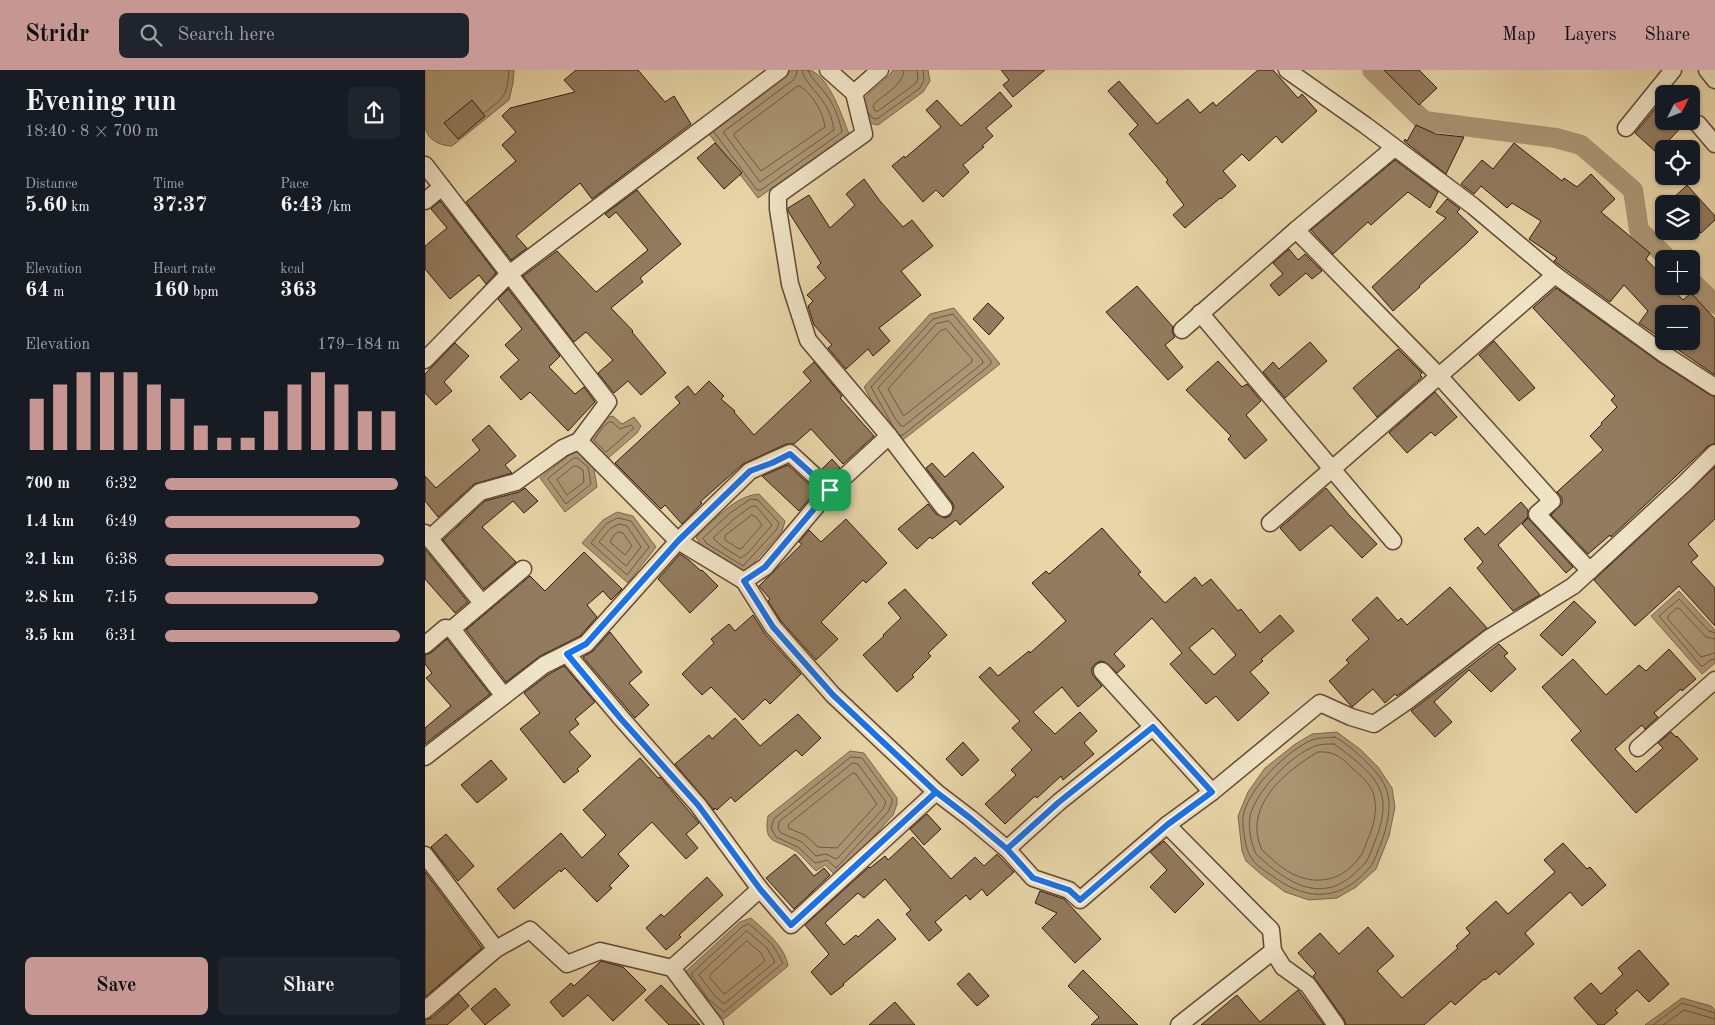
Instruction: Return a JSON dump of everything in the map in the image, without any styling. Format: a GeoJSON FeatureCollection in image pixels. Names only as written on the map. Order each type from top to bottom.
{"type":"FeatureCollection","features":[{"type":"Feature","properties":{"kind":"street"},"geometry":{"type":"LineString","coordinates":[[425,360],[509,274],[780,70]]}},
{"type":"Feature","properties":{"kind":"street"},"geometry":{"type":"LineString","coordinates":[[828,70],[854,94],[864,134],[778,195],[778,209],[790,284],[808,340],[889,436],[944,508]]}},
{"type":"Feature","properties":{"kind":"street"},"geometry":{"type":"LineString","coordinates":[[854,94],[881,70]]}},
{"type":"Feature","properties":{"kind":"street"},"geometry":{"type":"LineString","coordinates":[[1287,70],[1473,206],[1555,275],[1664,354],[1715,387]]}},
{"type":"Feature","properties":{"kind":"street"},"geometry":{"type":"LineString","coordinates":[[1626,128],[1673,70]]}},
{"type":"Feature","properties":{"kind":"street"},"geometry":{"type":"LineString","coordinates":[[1707,70],[1715,80]]}},
{"type":"Feature","properties":{"kind":"street"},"geometry":{"type":"LineString","coordinates":[[1700,126],[1715,143]]}},
{"type":"Feature","properties":{"kind":"street"},"geometry":{"type":"LineString","coordinates":[[1182,330],[1296,230],[1394,148]]}},
{"type":"Feature","properties":{"kind":"street"},"geometry":{"type":"LineString","coordinates":[[425,165],[609,402],[579,441],[563,448],[516,482],[480,492],[427,536],[483,603]]}},
{"type":"Feature","properties":{"kind":"street"},"geometry":{"type":"LineString","coordinates":[[425,201],[442,187]]}},
{"type":"Feature","properties":{"kind":"street"},"geometry":{"type":"LineString","coordinates":[[1296,230],[1439,377],[1552,501],[1537,514],[1590,570]]}},
{"type":"Feature","properties":{"kind":"street"},"geometry":{"type":"LineString","coordinates":[[1271,523],[1555,275]]}},
{"type":"Feature","properties":{"kind":"street"},"geometry":{"type":"LineString","coordinates":[[1200,313],[1393,540]]}},
{"type":"Feature","properties":{"kind":"street"},"geometry":{"type":"LineString","coordinates":[[744,581],[765,567],[830,490],[889,436]]}},
{"type":"Feature","properties":{"kind":"street"},"geometry":{"type":"LineString","coordinates":[[579,441],[678,541],[744,581],[773,627],[833,695],[936,792],[1007,849],[1033,878],[1069,890],[1080,900],[1167,825],[1212,792],[1320,702],[1351,717],[1374,724],[1406,702],[1489,638],[1573,586],[1715,453]]}},
{"type":"Feature","properties":{"kind":"street"},"geometry":{"type":"LineString","coordinates":[[425,757],[544,665],[586,644],[678,541],[750,471],[790,454],[830,490]]}},
{"type":"Feature","properties":{"kind":"street"},"geometry":{"type":"LineString","coordinates":[[452,629],[523,569]]}},
{"type":"Feature","properties":{"kind":"street"},"geometry":{"type":"LineString","coordinates":[[425,645],[445,628],[452,629],[504,696]]}},
{"type":"Feature","properties":{"kind":"street"},"geometry":{"type":"LineString","coordinates":[[567,654],[621,719],[698,805],[760,889],[791,925],[936,792]]}},
{"type":"Feature","properties":{"kind":"street"},"geometry":{"type":"LineString","coordinates":[[1102,671],[1212,792]]}},
{"type":"Feature","properties":{"kind":"street"},"geometry":{"type":"LineString","coordinates":[[1638,748],[1715,680]]}},
{"type":"Feature","properties":{"kind":"street"},"geometry":{"type":"LineString","coordinates":[[1007,849],[1059,802],[1153,727]]}},
{"type":"Feature","properties":{"kind":"street"},"geometry":{"type":"LineString","coordinates":[[1167,825],[1271,930],[1273,951],[1283,967],[1308,985],[1336,1025]]}},
{"type":"Feature","properties":{"kind":"street"},"geometry":{"type":"LineString","coordinates":[[425,855],[497,949]]}},
{"type":"Feature","properties":{"kind":"street"},"geometry":{"type":"LineString","coordinates":[[672,968],[760,889]]}},
{"type":"Feature","properties":{"kind":"street"},"geometry":{"type":"LineString","coordinates":[[425,1010],[497,949],[530,930],[567,964],[600,951],[672,968],[715,1025]]}},
{"type":"Feature","properties":{"kind":"street"},"geometry":{"type":"LineString","coordinates":[[1179,1025],[1273,951]]}},
{"type":"Feature","properties":{"kind":"water"},"geometry":{"type":"Polygon","coordinates":[[[425,70],[514,70],[509,100],[452,146],[443,145],[432,139],[426,132],[425,70]]]}},
{"type":"Feature","properties":{"kind":"water"},"geometry":{"type":"Polygon","coordinates":[[[788,70],[812,71],[818,75],[835,99],[849,134],[758,198],[706,130],[788,70]]]}},
{"type":"Feature","properties":{"kind":"water"},"geometry":{"type":"Polygon","coordinates":[[[893,70],[928,70],[930,81],[923,92],[878,125],[869,123],[862,102],[893,70]]]}},
{"type":"Feature","properties":{"kind":"water"},"geometry":{"type":"Polygon","coordinates":[[[954,308],[1000,364],[899,443],[885,424],[864,387],[930,314],[954,308]]]}},
{"type":"Feature","properties":{"kind":"water"},"geometry":{"type":"Polygon","coordinates":[[[613,416],[622,424],[634,417],[641,426],[637,433],[606,460],[588,440],[606,418],[613,416]]]}},
{"type":"Feature","properties":{"kind":"water"},"geometry":{"type":"Polygon","coordinates":[[[576,450],[593,464],[597,487],[565,512],[540,478],[576,450]]]}},
{"type":"Feature","properties":{"kind":"water"},"geometry":{"type":"Polygon","coordinates":[[[759,494],[785,521],[782,531],[745,573],[702,547],[696,537],[733,504],[741,499],[759,494]]]}},
{"type":"Feature","properties":{"kind":"water"},"geometry":{"type":"Polygon","coordinates":[[[617,512],[633,516],[656,547],[628,583],[582,543],[603,520],[617,512]]]}},
{"type":"Feature","properties":{"kind":"water"},"geometry":{"type":"Polygon","coordinates":[[[1679,591],[1715,630],[1715,663],[1702,674],[1651,616],[1679,591]]]}},
{"type":"Feature","properties":{"kind":"water"},"geometry":{"type":"Polygon","coordinates":[[[1337,732],[1361,750],[1378,767],[1392,788],[1395,807],[1389,836],[1376,869],[1356,887],[1337,898],[1309,900],[1285,892],[1246,861],[1242,851],[1238,816],[1248,792],[1265,768],[1294,745],[1312,734],[1337,732]]]}},
{"type":"Feature","properties":{"kind":"water"},"geometry":{"type":"Polygon","coordinates":[[[850,751],[864,753],[897,798],[897,804],[893,815],[837,877],[825,865],[816,871],[796,851],[773,840],[768,832],[768,816],[850,751]]]}},
{"type":"Feature","properties":{"kind":"water"},"geometry":{"type":"Polygon","coordinates":[[[751,918],[779,945],[788,966],[724,1019],[706,1003],[683,974],[740,922],[751,918]]]}},
{"type":"Feature","properties":{"kind":"water"},"geometry":{"type":"Polygon","coordinates":[[[1682,998],[1711,1006],[1715,1010],[1715,1025],[1645,1025],[1682,998]]]}},
{"type":"Feature","properties":{"kind":"building"},"geometry":{"type":"Polygon","coordinates":[[[576,70],[638,70],[665,102],[674,96],[691,124],[592,199],[580,183],[516,236],[527,248],[511,260],[466,202],[516,161],[502,145],[516,132],[502,116],[510,108],[575,92],[564,80],[576,70]]]}},
{"type":"Feature","properties":{"kind":"building"},"geometry":{"type":"Polygon","coordinates":[[[1001,70],[1045,70],[1013,97],[1003,85],[1009,80],[1001,70]]]}},
{"type":"Feature","properties":{"kind":"building"},"geometry":{"type":"Polygon","coordinates":[[[1258,70],[1273,70],[1298,98],[1302,94],[1317,111],[1282,143],[1276,136],[1249,161],[1242,154],[1223,171],[1236,186],[1185,228],[1173,215],[1184,205],[1166,182],[1168,180],[1129,134],[1138,125],[1108,91],[1119,81],[1157,124],[1188,99],[1200,113],[1213,102],[1216,106],[1258,70]]]}},
{"type":"Feature","properties":{"kind":"building"},"geometry":{"type":"Polygon","coordinates":[[[1384,70],[1419,70],[1437,88],[1419,105],[1384,70]]]}},
{"type":"Feature","properties":{"kind":"building"},"geometry":{"type":"Polygon","coordinates":[[[1000,92],[1012,106],[986,128],[993,136],[982,146],[984,147],[963,165],[969,172],[943,197],[936,190],[923,202],[892,166],[904,156],[905,158],[941,127],[926,110],[937,100],[961,126],[1000,92]]]}},
{"type":"Feature","properties":{"kind":"building"},"geometry":{"type":"Polygon","coordinates":[[[472,100],[485,116],[458,139],[444,123],[472,100]]]}},
{"type":"Feature","properties":{"kind":"building"},"geometry":{"type":"Polygon","coordinates":[[[1655,109],[1655,130],[1679,130],[1669,140],[1655,140],[1655,151],[1635,133],[1655,109]]]}},
{"type":"Feature","properties":{"kind":"building"},"geometry":{"type":"Polygon","coordinates":[[[1416,125],[1436,134],[1464,137],[1446,174],[1404,141],[1405,139],[1407,141],[1416,125]]]}},
{"type":"Feature","properties":{"kind":"building"},"geometry":{"type":"Polygon","coordinates":[[[715,143],[742,173],[724,189],[697,158],[715,143]]]}},
{"type":"Feature","properties":{"kind":"building"},"geometry":{"type":"Polygon","coordinates":[[[1514,143],[1562,181],[1564,178],[1577,187],[1591,174],[1615,199],[1601,212],[1650,253],[1646,259],[1655,269],[1655,295],[1678,295],[1683,300],[1689,295],[1693,295],[1715,319],[1715,375],[1678,350],[1700,350],[1700,305],[1655,305],[1655,334],[1639,323],[1648,311],[1624,285],[1610,302],[1554,261],[1557,258],[1529,239],[1541,221],[1512,203],[1507,208],[1481,186],[1474,194],[1461,184],[1482,160],[1493,169],[1514,143]]]}},
{"type":"Feature","properties":{"kind":"building"},"geometry":{"type":"Polygon","coordinates":[[[1395,160],[1438,192],[1430,208],[1408,192],[1371,225],[1368,222],[1333,254],[1311,230],[1395,160]]]}},
{"type":"Feature","properties":{"kind":"building"},"geometry":{"type":"Polygon","coordinates":[[[864,179],[903,227],[912,220],[933,246],[901,271],[921,295],[879,328],[890,341],[873,356],[868,349],[846,369],[828,348],[832,345],[814,325],[808,306],[813,301],[807,295],[826,278],[817,267],[821,263],[788,211],[788,208],[809,195],[830,228],[855,205],[846,194],[864,179]]]}},
{"type":"Feature","properties":{"kind":"building"},"geometry":{"type":"Polygon","coordinates":[[[1687,185],[1696,195],[1676,195],[1687,185]]]}},
{"type":"Feature","properties":{"kind":"building"},"geometry":{"type":"Polygon","coordinates":[[[637,190],[681,244],[640,278],[643,282],[611,308],[633,331],[666,373],[641,395],[628,381],[614,393],[598,373],[613,360],[586,332],[574,342],[523,276],[557,251],[596,292],[648,250],[616,212],[609,218],[605,214],[637,190]]]}},
{"type":"Feature","properties":{"kind":"building"},"geometry":{"type":"Polygon","coordinates":[[[1447,199],[1460,209],[1457,212],[1478,232],[1393,311],[1372,287],[1446,218],[1436,212],[1447,199]]]}},
{"type":"Feature","properties":{"kind":"building"},"geometry":{"type":"Polygon","coordinates":[[[1700,199],[1715,216],[1715,220],[1701,233],[1700,199]]]}},
{"type":"Feature","properties":{"kind":"building"},"geometry":{"type":"Polygon","coordinates":[[[440,201],[496,273],[486,284],[479,275],[450,299],[425,269],[425,246],[447,228],[431,209],[440,201]]]}},
{"type":"Feature","properties":{"kind":"building"},"geometry":{"type":"Polygon","coordinates":[[[1289,249],[1298,260],[1305,254],[1322,271],[1312,279],[1306,273],[1279,296],[1270,285],[1283,274],[1273,263],[1289,249]]]}},
{"type":"Feature","properties":{"kind":"building"},"geometry":{"type":"Polygon","coordinates":[[[1137,286],[1173,327],[1172,332],[1175,337],[1165,345],[1183,367],[1168,380],[1106,312],[1137,286]]]}},
{"type":"Feature","properties":{"kind":"building"},"geometry":{"type":"Polygon","coordinates":[[[1556,288],[1659,362],[1715,397],[1715,443],[1708,446],[1611,537],[1610,535],[1588,554],[1551,515],[1562,504],[1562,498],[1557,492],[1603,450],[1590,436],[1617,407],[1611,400],[1615,396],[1533,308],[1556,288]]]}},
{"type":"Feature","properties":{"kind":"building"},"geometry":{"type":"Polygon","coordinates":[[[508,289],[560,356],[549,367],[575,394],[584,387],[595,402],[568,431],[530,392],[521,400],[500,377],[519,360],[505,345],[522,329],[498,299],[508,289]]]}},
{"type":"Feature","properties":{"kind":"building"},"geometry":{"type":"Polygon","coordinates":[[[988,303],[1004,318],[989,335],[973,319],[988,303]]]}},
{"type":"Feature","properties":{"kind":"building"},"geometry":{"type":"Polygon","coordinates":[[[1494,341],[1535,388],[1519,401],[1479,355],[1494,341]]]}},
{"type":"Feature","properties":{"kind":"building"},"geometry":{"type":"Polygon","coordinates":[[[1310,342],[1327,361],[1285,398],[1263,372],[1273,362],[1279,369],[1310,342]]]}},
{"type":"Feature","properties":{"kind":"building"},"geometry":{"type":"Polygon","coordinates":[[[455,343],[469,356],[444,382],[452,391],[436,405],[425,393],[425,374],[455,343]]]}},
{"type":"Feature","properties":{"kind":"building"},"geometry":{"type":"Polygon","coordinates":[[[1398,349],[1422,373],[1420,375],[1422,377],[1377,417],[1353,388],[1398,349]]]}},
{"type":"Feature","properties":{"kind":"building"},"geometry":{"type":"Polygon","coordinates":[[[1218,361],[1242,387],[1247,384],[1261,401],[1246,415],[1267,440],[1245,459],[1228,439],[1231,436],[1186,390],[1218,361]]]}},
{"type":"Feature","properties":{"kind":"building"},"geometry":{"type":"Polygon","coordinates":[[[814,362],[842,396],[840,398],[874,436],[843,464],[811,429],[794,444],[786,444],[743,464],[700,502],[702,503],[682,524],[665,505],[661,509],[615,463],[680,403],[675,397],[688,386],[695,395],[709,381],[724,396],[721,399],[735,411],[754,435],[811,381],[803,372],[814,362]]]}},
{"type":"Feature","properties":{"kind":"building"},"geometry":{"type":"Polygon","coordinates":[[[1435,392],[1457,417],[1435,436],[1431,432],[1407,453],[1389,433],[1435,392]]]}},
{"type":"Feature","properties":{"kind":"building"},"geometry":{"type":"Polygon","coordinates":[[[489,425],[516,456],[505,465],[512,473],[474,484],[438,517],[425,501],[425,476],[436,488],[480,450],[472,440],[489,425]]]}},
{"type":"Feature","properties":{"kind":"building"},"geometry":{"type":"Polygon","coordinates":[[[973,452],[1004,487],[960,525],[956,520],[932,539],[930,537],[917,549],[898,529],[928,504],[936,514],[945,518],[950,516],[954,507],[926,468],[932,463],[945,477],[973,452]]]}},
{"type":"Feature","properties":{"kind":"building"},"geometry":{"type":"Polygon","coordinates":[[[832,459],[840,468],[830,476],[822,469],[832,459]]]}},
{"type":"Feature","properties":{"kind":"building"},"geometry":{"type":"Polygon","coordinates":[[[788,465],[816,491],[799,511],[762,476],[788,465]]]}},
{"type":"Feature","properties":{"kind":"building"},"geometry":{"type":"Polygon","coordinates":[[[1715,467],[1715,519],[1688,544],[1698,556],[1691,562],[1715,588],[1715,626],[1679,586],[1635,626],[1594,580],[1715,467]]]}},
{"type":"Feature","properties":{"kind":"building"},"geometry":{"type":"Polygon","coordinates":[[[525,488],[538,501],[524,513],[513,501],[482,527],[516,562],[484,589],[443,540],[485,501],[519,492],[525,488]]]}},
{"type":"Feature","properties":{"kind":"building"},"geometry":{"type":"Polygon","coordinates":[[[1326,488],[1377,544],[1362,558],[1331,525],[1300,551],[1280,528],[1326,488]]]}},
{"type":"Feature","properties":{"kind":"building"},"geometry":{"type":"Polygon","coordinates":[[[1521,502],[1528,510],[1528,517],[1498,545],[1540,595],[1513,611],[1477,568],[1483,562],[1464,539],[1478,527],[1485,535],[1521,502]]]}},
{"type":"Feature","properties":{"kind":"building"},"geometry":{"type":"Polygon","coordinates":[[[1528,518],[1573,567],[1566,573],[1522,524],[1528,518]]]}},
{"type":"Feature","properties":{"kind":"building"},"geometry":{"type":"Polygon","coordinates":[[[846,519],[887,563],[866,583],[863,580],[821,622],[838,639],[816,660],[781,621],[768,601],[770,599],[759,586],[802,544],[799,542],[809,530],[821,542],[846,519]]]}},
{"type":"Feature","properties":{"kind":"building"},"geometry":{"type":"Polygon","coordinates":[[[1102,528],[1141,572],[1138,574],[1165,603],[1195,577],[1202,586],[1211,579],[1238,611],[1241,609],[1260,633],[1280,615],[1294,631],[1261,659],[1263,661],[1250,672],[1269,693],[1238,721],[1216,696],[1206,704],[1170,664],[1182,653],[1152,618],[1114,654],[1125,666],[1117,673],[1105,662],[1100,661],[1095,664],[1092,668],[1092,674],[1102,686],[1078,707],[1062,687],[1033,712],[1055,734],[1080,712],[1097,731],[1084,743],[1094,754],[1063,780],[1061,776],[1037,798],[1035,796],[1005,824],[985,804],[1016,775],[1011,770],[1032,750],[1012,728],[1020,721],[979,677],[990,667],[998,676],[1029,651],[1030,653],[1066,621],[1032,583],[1046,571],[1049,574],[1102,528]],[[1213,628],[1189,648],[1214,675],[1236,655],[1213,628]]]}},
{"type":"Feature","properties":{"kind":"building"},"geometry":{"type":"Polygon","coordinates":[[[425,549],[468,602],[455,613],[425,579],[425,549]]]}},
{"type":"Feature","properties":{"kind":"building"},"geometry":{"type":"Polygon","coordinates":[[[584,552],[622,589],[611,600],[603,591],[587,605],[597,617],[580,636],[540,656],[506,682],[466,630],[530,576],[545,591],[584,552]]]}},
{"type":"Feature","properties":{"kind":"building"},"geometry":{"type":"Polygon","coordinates":[[[680,554],[702,570],[718,586],[690,613],[658,579],[680,554]]]}},
{"type":"Feature","properties":{"kind":"building"},"geometry":{"type":"Polygon","coordinates":[[[1450,587],[1487,628],[1397,696],[1395,694],[1385,703],[1373,689],[1352,707],[1329,681],[1349,663],[1346,660],[1369,639],[1352,620],[1377,597],[1398,621],[1401,618],[1407,625],[1450,587]]]}},
{"type":"Feature","properties":{"kind":"building"},"geometry":{"type":"Polygon","coordinates":[[[905,589],[947,635],[928,653],[931,656],[912,675],[914,677],[897,692],[863,655],[901,618],[888,603],[905,589]]]}},
{"type":"Feature","properties":{"kind":"building"},"geometry":{"type":"Polygon","coordinates":[[[1574,601],[1596,622],[1562,656],[1540,635],[1574,601]]]}},
{"type":"Feature","properties":{"kind":"building"},"geometry":{"type":"Polygon","coordinates":[[[753,615],[765,634],[801,674],[770,704],[765,699],[743,720],[711,687],[702,695],[682,674],[714,643],[711,639],[729,624],[735,631],[753,615]]]}},
{"type":"Feature","properties":{"kind":"building"},"geometry":{"type":"Polygon","coordinates":[[[610,632],[642,672],[629,683],[649,705],[635,718],[583,657],[593,651],[610,632]]]}},
{"type":"Feature","properties":{"kind":"building"},"geometry":{"type":"Polygon","coordinates":[[[447,639],[490,694],[425,744],[425,728],[451,706],[426,678],[432,673],[425,664],[425,655],[431,653],[447,639]]]}},
{"type":"Feature","properties":{"kind":"building"},"geometry":{"type":"Polygon","coordinates":[[[1499,644],[1508,653],[1504,656],[1516,669],[1491,692],[1469,670],[1434,702],[1452,722],[1435,737],[1411,711],[1499,644]]]}},
{"type":"Feature","properties":{"kind":"building"},"geometry":{"type":"Polygon","coordinates":[[[1669,649],[1696,679],[1682,691],[1681,689],[1654,713],[1658,717],[1645,729],[1642,725],[1615,749],[1636,772],[1663,748],[1658,743],[1671,732],[1698,759],[1636,813],[1571,740],[1581,731],[1542,687],[1573,659],[1606,695],[1639,665],[1646,671],[1669,649]]]}},
{"type":"Feature","properties":{"kind":"building"},"geometry":{"type":"Polygon","coordinates":[[[564,666],[595,702],[575,719],[579,724],[569,732],[591,756],[577,769],[579,771],[564,783],[520,729],[540,713],[524,693],[549,674],[564,666]]]}},
{"type":"Feature","properties":{"kind":"building"},"geometry":{"type":"Polygon","coordinates":[[[798,714],[821,738],[802,756],[796,750],[735,802],[731,797],[717,810],[715,808],[714,810],[675,764],[709,735],[712,739],[735,718],[760,746],[798,714]]]}},
{"type":"Feature","properties":{"kind":"building"},"geometry":{"type":"Polygon","coordinates":[[[963,742],[979,760],[962,776],[946,759],[963,742]]]}},
{"type":"Feature","properties":{"kind":"building"},"geometry":{"type":"Polygon","coordinates":[[[640,758],[658,778],[660,777],[699,823],[686,834],[698,848],[686,859],[652,822],[618,854],[629,866],[609,886],[612,888],[597,902],[565,868],[561,872],[560,870],[514,909],[497,889],[561,833],[582,858],[606,835],[583,810],[640,758]]]}},
{"type":"Feature","properties":{"kind":"building"},"geometry":{"type":"Polygon","coordinates":[[[491,760],[507,779],[477,803],[461,785],[491,760]]]}},
{"type":"Feature","properties":{"kind":"building"},"geometry":{"type":"Polygon","coordinates":[[[927,814],[941,829],[924,845],[910,829],[927,814]]]}},
{"type":"Feature","properties":{"kind":"building"},"geometry":{"type":"Polygon","coordinates":[[[446,834],[474,866],[458,881],[431,847],[446,834]]]}},
{"type":"Feature","properties":{"kind":"building"},"geometry":{"type":"Polygon","coordinates":[[[913,837],[951,879],[975,857],[984,866],[997,854],[1014,872],[987,896],[982,889],[970,900],[966,895],[935,922],[942,930],[929,941],[906,914],[911,910],[885,879],[864,898],[858,893],[825,923],[844,945],[856,935],[858,937],[878,919],[896,939],[831,995],[811,972],[829,954],[805,925],[869,867],[885,856],[888,860],[913,837]]]}},
{"type":"Feature","properties":{"kind":"building"},"geometry":{"type":"Polygon","coordinates":[[[1164,841],[1204,884],[1175,913],[1150,887],[1167,870],[1150,852],[1164,841]]]}},
{"type":"Feature","properties":{"kind":"building"},"geometry":{"type":"Polygon","coordinates":[[[1563,843],[1587,869],[1590,867],[1606,885],[1582,906],[1570,892],[1525,933],[1534,944],[1499,975],[1496,971],[1484,979],[1455,1005],[1451,1001],[1424,1025],[1346,1025],[1344,1019],[1313,976],[1316,973],[1298,953],[1320,933],[1339,954],[1368,927],[1394,956],[1377,971],[1402,998],[1458,948],[1456,946],[1470,933],[1466,928],[1496,901],[1508,914],[1555,872],[1544,860],[1563,843]]]}},
{"type":"Feature","properties":{"kind":"building"},"geometry":{"type":"Polygon","coordinates":[[[795,854],[814,876],[824,868],[830,875],[794,909],[766,878],[795,854]]]}},
{"type":"Feature","properties":{"kind":"building"},"geometry":{"type":"Polygon","coordinates":[[[425,872],[482,948],[425,997],[425,872]]]}},
{"type":"Feature","properties":{"kind":"building"},"geometry":{"type":"Polygon","coordinates":[[[707,877],[723,895],[679,935],[681,937],[666,950],[646,928],[661,914],[664,917],[707,877]]]}},
{"type":"Feature","properties":{"kind":"building"},"geometry":{"type":"Polygon","coordinates":[[[1040,891],[1064,899],[1101,939],[1075,963],[1042,928],[1057,913],[1035,903],[1040,891]]]}},
{"type":"Feature","properties":{"kind":"building"},"geometry":{"type":"Polygon","coordinates":[[[1639,950],[1669,984],[1649,1002],[1637,990],[1615,1010],[1618,1013],[1604,1025],[1598,1025],[1574,998],[1591,983],[1601,994],[1623,974],[1618,968],[1639,950]]]}},
{"type":"Feature","properties":{"kind":"building"},"geometry":{"type":"Polygon","coordinates":[[[601,961],[623,967],[646,990],[613,1021],[588,995],[563,1017],[550,1002],[571,983],[574,986],[601,961]]]}},
{"type":"Feature","properties":{"kind":"building"},"geometry":{"type":"Polygon","coordinates":[[[1083,970],[1138,1025],[1091,1025],[1099,1017],[1068,986],[1083,970]]]}},
{"type":"Feature","properties":{"kind":"building"},"geometry":{"type":"Polygon","coordinates":[[[969,973],[989,996],[977,1006],[957,984],[969,973]]]}},
{"type":"Feature","properties":{"kind":"building"},"geometry":{"type":"Polygon","coordinates":[[[661,985],[700,1025],[669,1025],[645,1000],[661,985]]]}},
{"type":"Feature","properties":{"kind":"building"},"geometry":{"type":"Polygon","coordinates":[[[495,988],[510,1005],[485,1025],[471,1009],[495,988]]]}},
{"type":"Feature","properties":{"kind":"building"},"geometry":{"type":"Polygon","coordinates":[[[1298,990],[1324,1025],[1201,1025],[1237,995],[1260,1022],[1298,990]]]}},
{"type":"Feature","properties":{"kind":"building"},"geometry":{"type":"Polygon","coordinates":[[[459,994],[469,1006],[447,1025],[425,1025],[425,1020],[432,1018],[459,994]]]}},
{"type":"Feature","properties":{"kind":"building"},"geometry":{"type":"Polygon","coordinates":[[[895,1002],[915,1025],[869,1025],[895,1002]]]}},
{"type":"Feature","properties":{"kind":"waterway"},"geometry":{"type":"LineString","coordinates":[[1372,70],[1424,121],[1556,138],[1581,145],[1633,190],[1639,230],[1659,250]]}},
{"type":"Feature","properties":{"kind":"waterway"},"geometry":{"type":"LineString","coordinates":[[1700,290],[1715,304]]}},
{"type":"Feature","properties":{"kind":"route"},"geometry":{"type":"LineString","coordinates":[[830,490],[765,567],[744,581],[773,627],[833,695],[936,792],[970,818],[1007,849],[1033,878],[1069,890],[1080,900],[1167,825],[1212,792],[1153,727],[1059,802],[1007,849],[936,792],[791,925],[760,889],[698,805],[621,719],[567,654],[586,644],[678,541],[750,471],[790,454],[830,490]]}}]}
